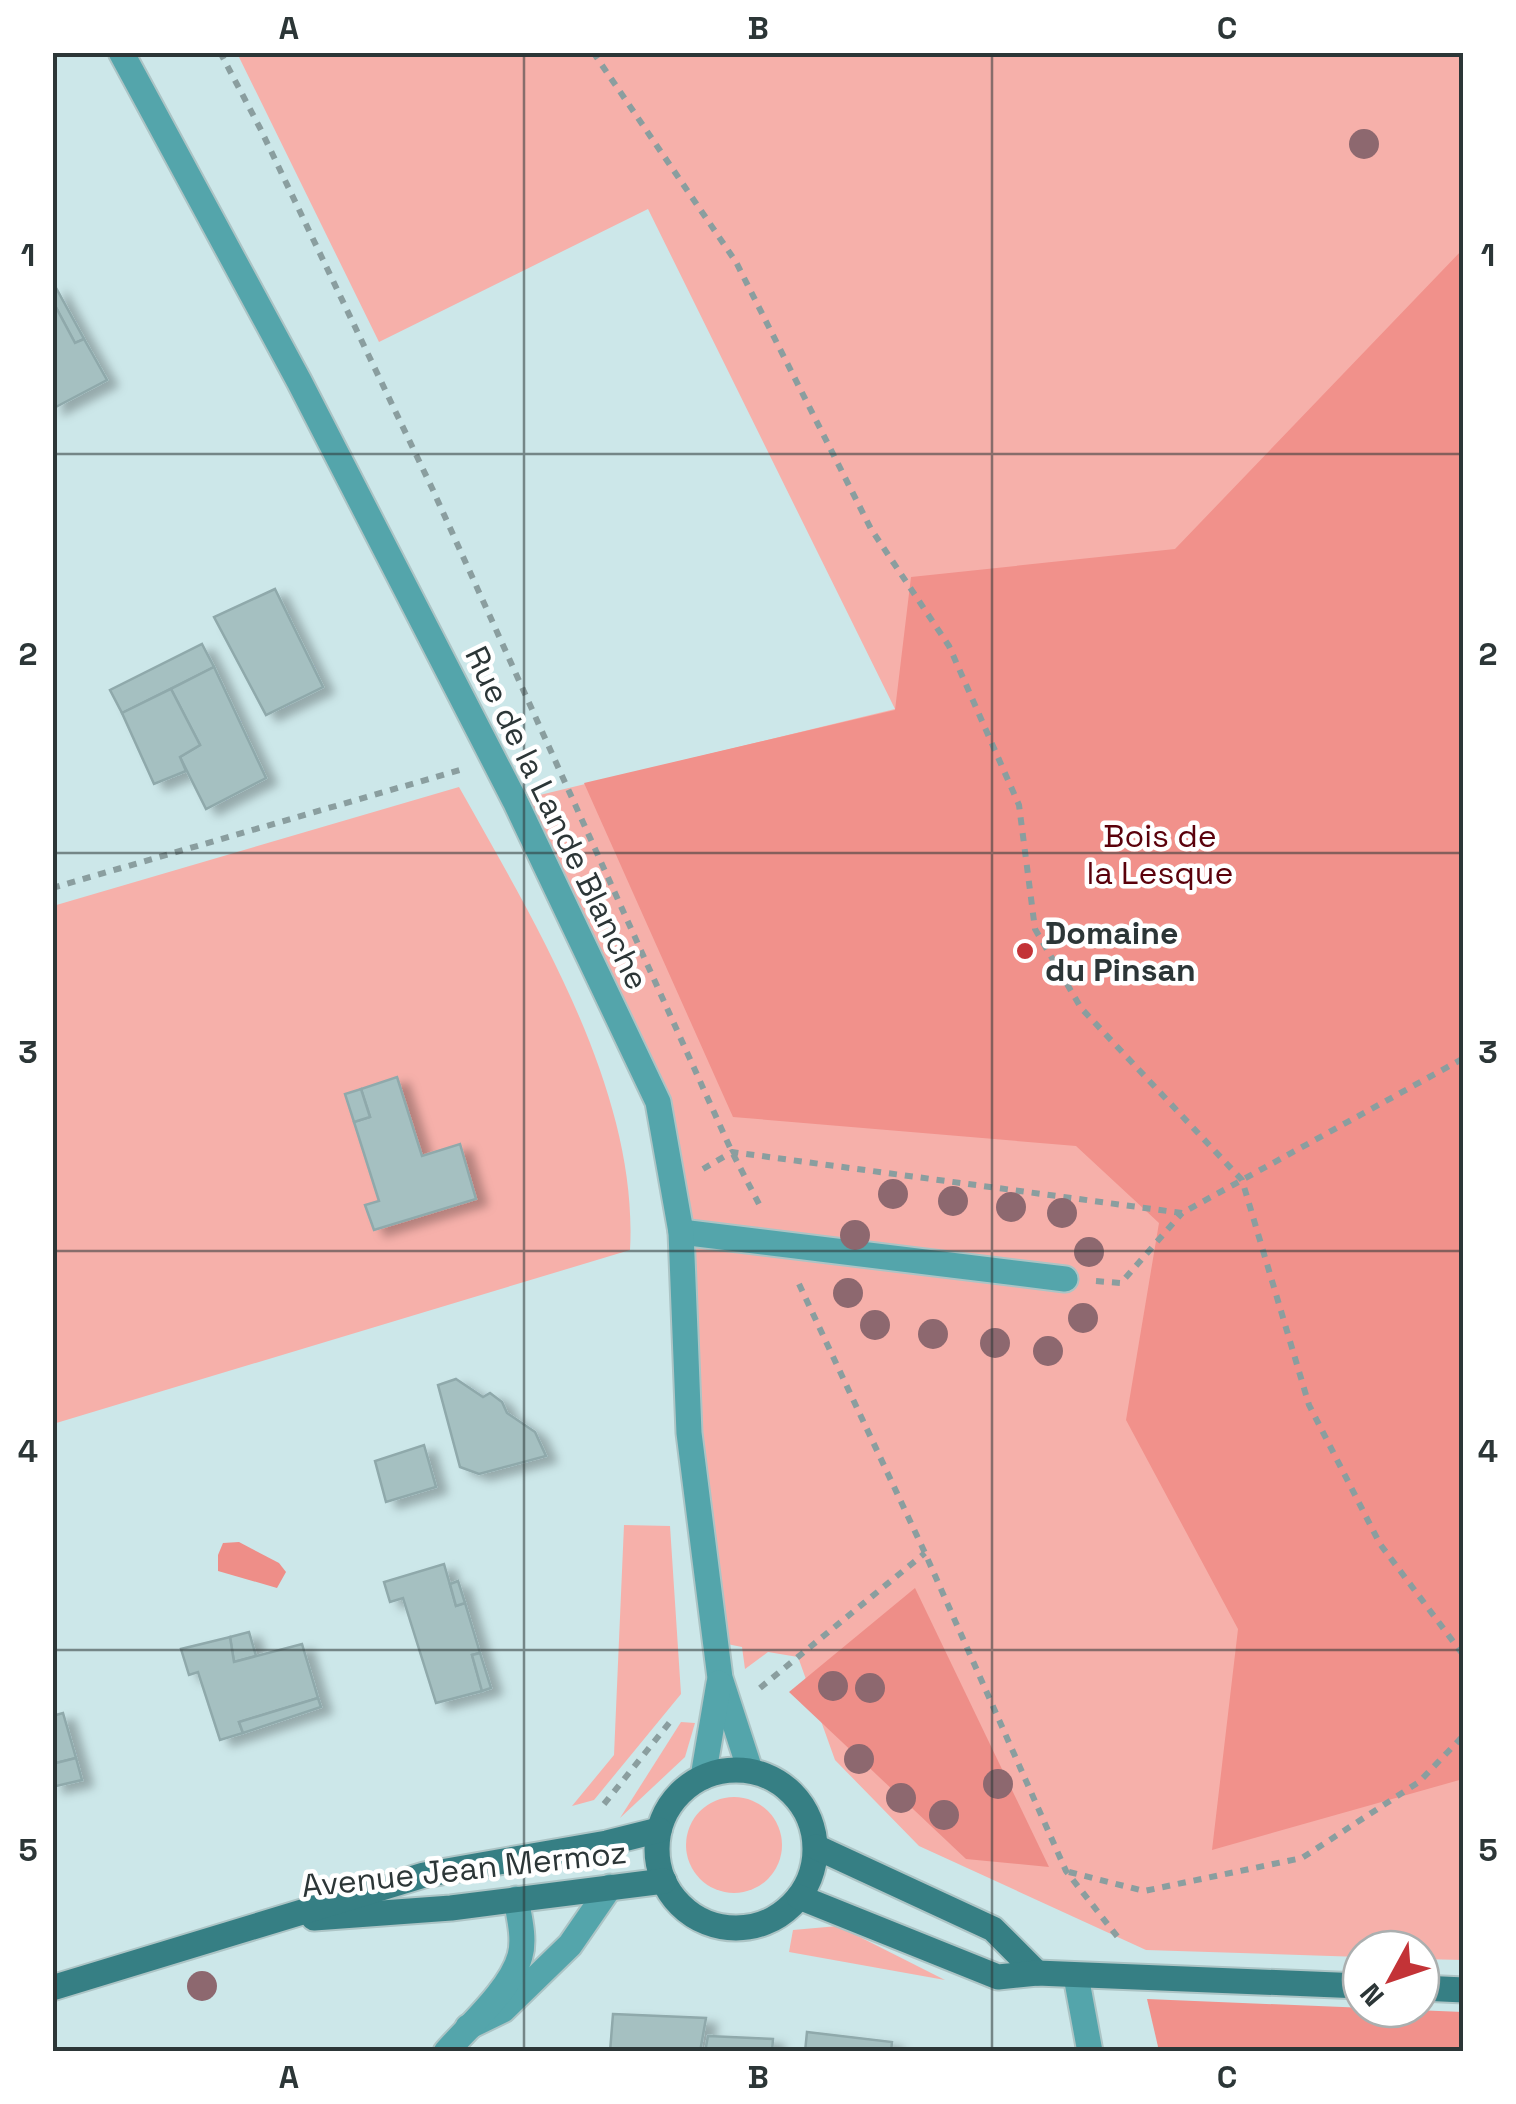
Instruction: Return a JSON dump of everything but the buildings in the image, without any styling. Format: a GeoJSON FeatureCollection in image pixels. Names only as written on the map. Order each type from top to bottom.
{"type":"FeatureCollection","features":[{"type":"Feature","properties":{"kind":"street","name":"Rue de la Lande Blanche"},"geometry":{"type":"LineString","coordinates":[[121,52],[299,381],[494,760],[658,1102],[681,1232],[690,1433],[720,1678],[750,1770]]}},
{"type":"Feature","properties":{"kind":"street"},"geometry":{"type":"LineString","coordinates":[[681,1232],[1065,1279]]}},
{"type":"Feature","properties":{"kind":"street","name":"Rue de la Lande Blanche"},"geometry":{"type":"LineString","coordinates":[[703,1777],[720,1678]]}},
{"type":"Feature","properties":{"kind":"street"},"geometry":{"type":"LineString","coordinates":[[723,1770],[750,1770],[776,1779],[796,1797],[810,1820],[816,1847],[812,1873],[799,1897],[779,1916],[757,1926],[708,1924],[670,1894],[656,1845],[662,1819],[676,1796],[703,1777],[723,1770]]}},
{"type":"Feature","properties":{"kind":"street","name":"Avenue Jean Mermoz"},"geometry":{"type":"LineString","coordinates":[[52,1988],[424,1874],[607,1843],[660,1830]]}},
{"type":"Feature","properties":{"kind":"street"},"geometry":{"type":"LineString","coordinates":[[816,1847],[993,1929],[1037,1973]]}},
{"type":"Feature","properties":{"kind":"street","name":"Avenue Jean Mermoz"},"geometry":{"type":"LineString","coordinates":[[270,1922],[516,1900],[664,1880]]}},
{"type":"Feature","properties":{"kind":"street"},"geometry":{"type":"LineString","coordinates":[[468,2027],[503,2010],[570,1945],[610,1887]]}},
{"type":"Feature","properties":{"kind":"street"},"geometry":{"type":"LineString","coordinates":[[799,1897],[998,1977],[1037,1973],[1341,1985]]}},
{"type":"Feature","properties":{"kind":"street"},"geometry":{"type":"LineString","coordinates":[[446,2052],[498,1994],[520,1956],[521,1926],[516,1900]]}},
{"type":"Feature","properties":{"kind":"street"},"geometry":{"type":"LineString","coordinates":[[1076,1976],[1090,2052]]}},
{"type":"Feature","properties":{"kind":"path"},"geometry":{"type":"LineString","coordinates":[[220,52],[432,488],[732,1152],[925,1553],[1066,1871],[1128,1950],[1125,1978]]}},
{"type":"Feature","properties":{"kind":"path"},"geometry":{"type":"LineString","coordinates":[[593,52],[736,262],[871,529],[949,646],[1018,805],[1034,929],[1081,1008],[1242,1180],[1310,1406],[1380,1544],[1464,1656]]}},
{"type":"Feature","properties":{"kind":"path"},"geometry":{"type":"LineString","coordinates":[[52,888],[494,760]]}},
{"type":"Feature","properties":{"kind":"path"},"geometry":{"type":"LineString","coordinates":[[1065,1279],[1121,1283],[1182,1213],[1464,1058]]}},
{"type":"Feature","properties":{"kind":"path"},"geometry":{"type":"LineString","coordinates":[[675,1186],[732,1152],[1182,1213]]}},
{"type":"Feature","properties":{"kind":"path"},"geometry":{"type":"LineString","coordinates":[[758,1690],[925,1553]]}},
{"type":"Feature","properties":{"kind":"path"},"geometry":{"type":"LineString","coordinates":[[1066,1871],[1144,1891],[1302,1858],[1419,1782],[1464,1735]]}},
{"type":"Feature","properties":{"kind":"green space","name":"Domaine du Pinsan"},"geometry":{"type":"Polygon","coordinates":[[[237,53],[1463,53],[1463,1960],[1441,1959],[1441,1929],[1341,1929],[1341,1956],[1146,1950],[919,1846],[835,1760],[798,1657],[768,1652],[745,1669],[742,1647],[707,1640],[658,1102],[515,801],[895,709],[648,209],[379,342],[237,53]]]}},
{"type":"Feature","properties":{"kind":"green space","name":"Bois de la Lesque"},"geometry":{"type":"Polygon","coordinates":[[[1463,249],[1463,1779],[1212,1850],[1238,1629],[1126,1420],[1159,1223],[1076,1146],[733,1117],[584,783],[895,710],[911,577],[1175,549],[1463,249]]]}},
{"type":"Feature","properties":{"kind":"green space"},"geometry":{"type":"Polygon","coordinates":[[[459,787],[548,950],[600,1069],[618,1129],[628,1190],[630,1250],[53,1424],[53,906],[459,787]]]}},
{"type":"Feature","properties":{"kind":"green space"},"geometry":{"type":"Polygon","coordinates":[[[624,1525],[670,1526],[681,1694],[594,1800],[572,1806],[614,1755],[624,1525]]]}},
{"type":"Feature","properties":{"kind":"green space"},"geometry":{"type":"Polygon","coordinates":[[[681,1722],[695,1723],[685,1757],[620,1818],[681,1722]]]}},
{"type":"Feature","properties":{"kind":"green space"},"geometry":{"type":"Polygon","coordinates":[[[734,1797],[752,1801],[768,1811],[778,1827],[782,1845],[778,1863],[768,1879],[752,1889],[734,1893],[716,1889],[700,1879],[690,1863],[686,1845],[690,1827],[700,1811],[716,1801],[734,1797]]]}},
{"type":"Feature","properties":{"kind":"green space"},"geometry":{"type":"Polygon","coordinates":[[[838,1926],[945,1980],[789,1952],[793,1930],[838,1926]]]}},
{"type":"Feature","properties":{"kind":"green space"},"geometry":{"type":"Polygon","coordinates":[[[1147,1999],[1341,2007],[1341,2029],[1441,2029],[1441,2011],[1463,2012],[1463,2051],[1159,2051],[1147,1999]]]}},
{"type":"Feature","properties":{"kind":"shaded area"},"geometry":{"type":"Polygon","coordinates":[[[239,1542],[279,1563],[286,1572],[277,1588],[218,1571],[223,1543],[239,1542]]]}},
{"type":"Feature","properties":{"kind":"shaded area"},"geometry":{"type":"Polygon","coordinates":[[[915,1588],[1049,1867],[966,1859],[789,1692],[915,1588]]]}},
{"type":"Feature","properties":{"kind":"place","name":"Domaine du Pinsan"},"geometry":{"type":"Point","coordinates":[1025,951]}}]}
